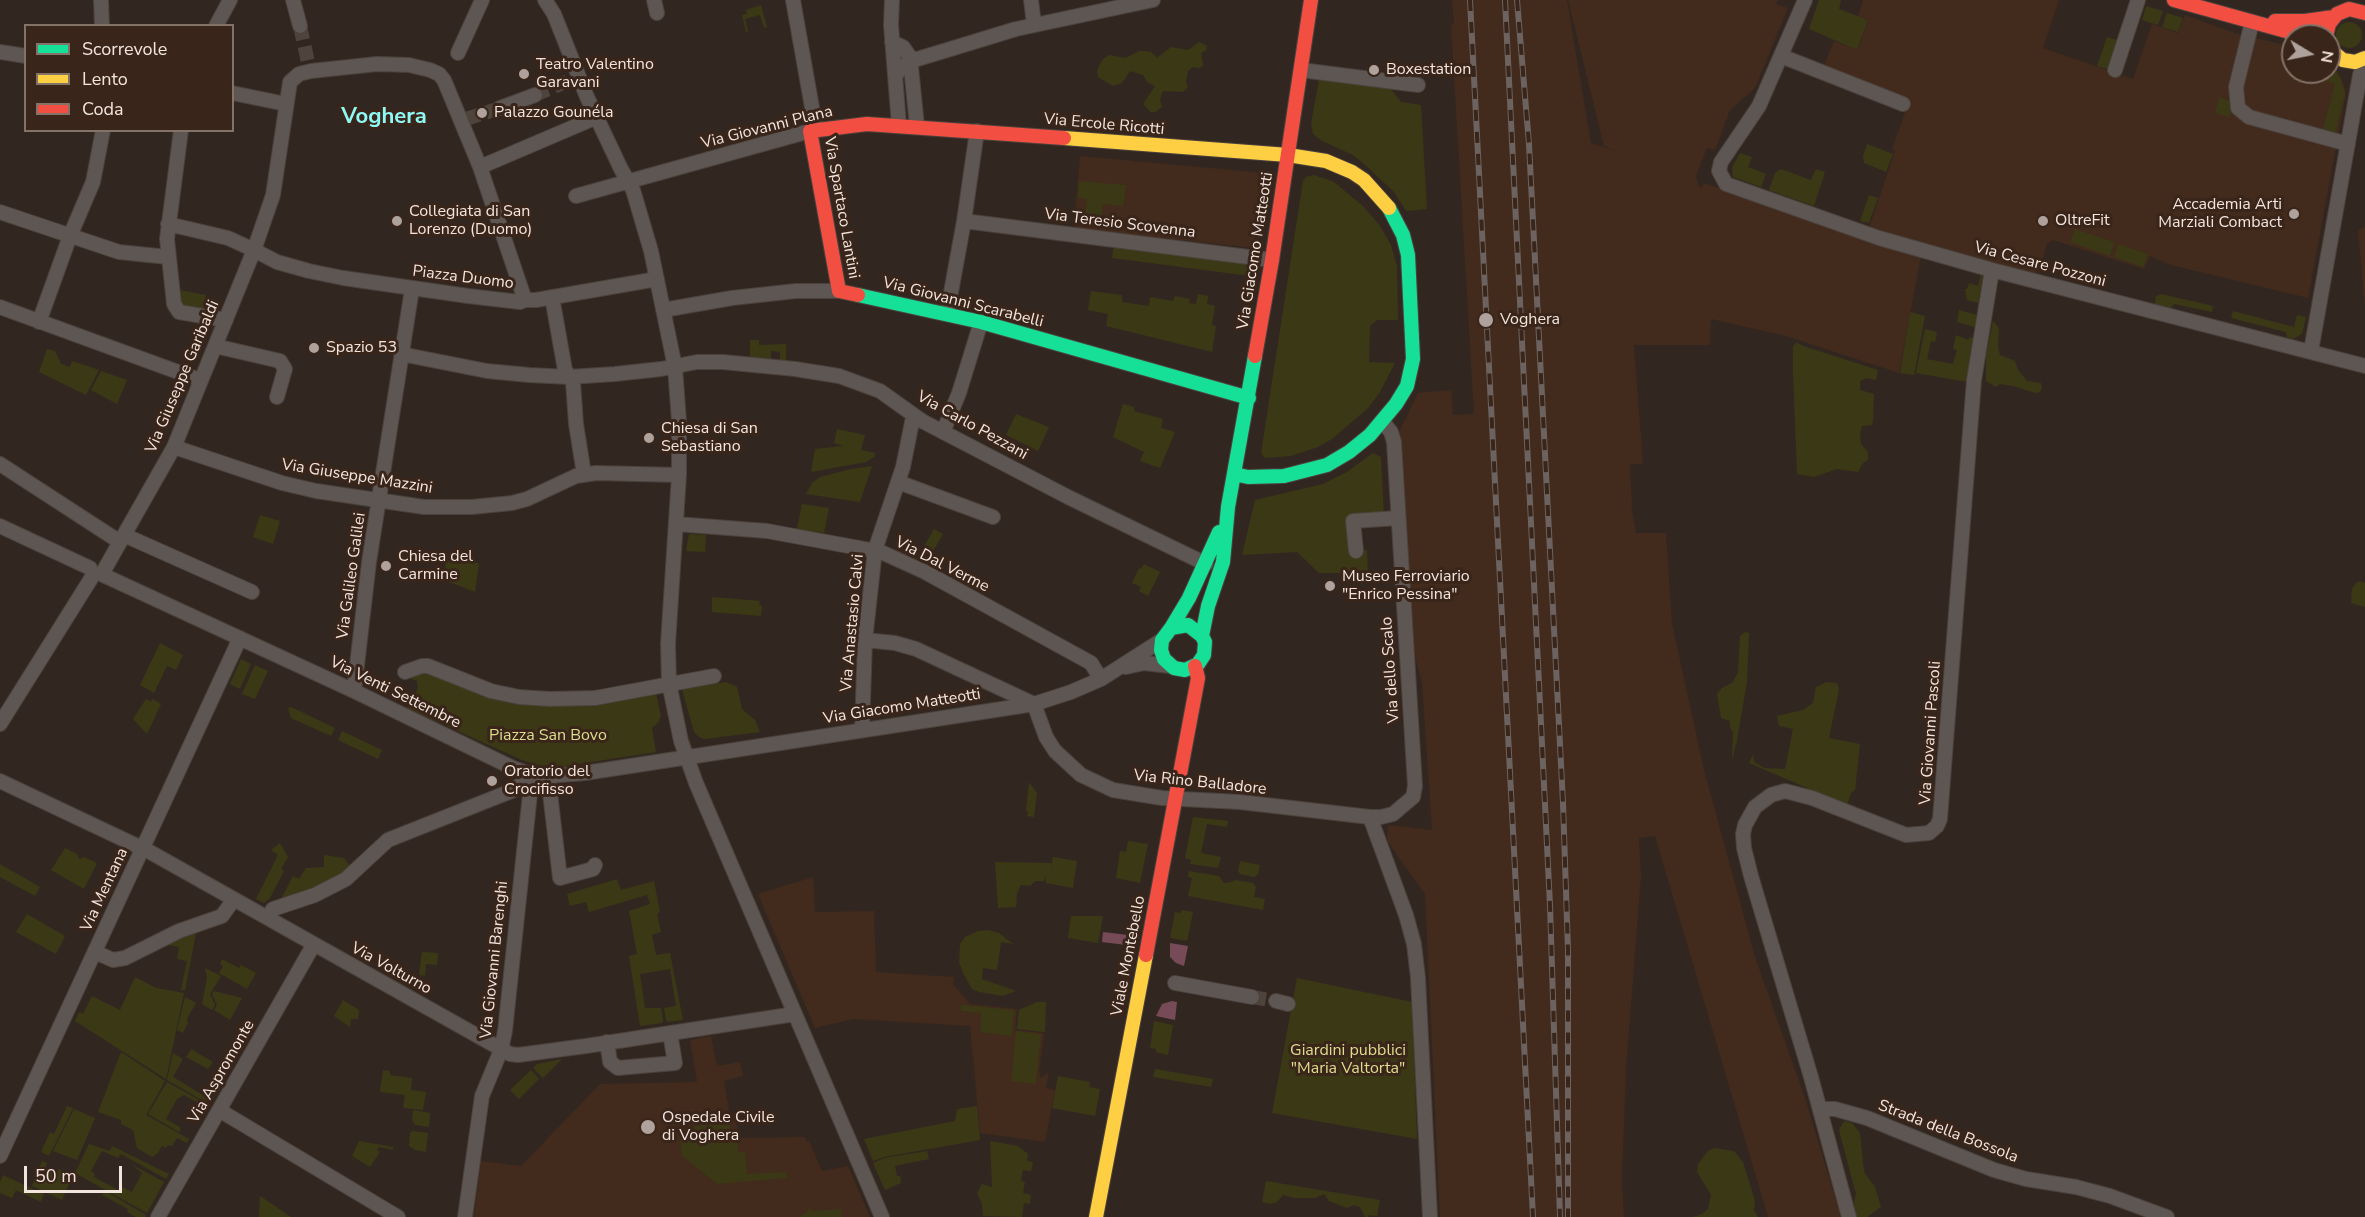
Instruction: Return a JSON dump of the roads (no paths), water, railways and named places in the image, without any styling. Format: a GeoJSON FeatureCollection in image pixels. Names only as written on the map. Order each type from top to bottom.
{"type":"FeatureCollection","features":[{"type":"Feature","properties":{"kind":"street"},"geometry":{"type":"LineString","coordinates":[[101,0],[102,24]]}},
{"type":"Feature","properties":{"kind":"street"},"geometry":{"type":"LineString","coordinates":[[217,24],[230,0]]}},
{"type":"Feature","properties":{"kind":"street"},"geometry":{"type":"LineString","coordinates":[[293,0],[300,26]]}},
{"type":"Feature","properties":{"kind":"street"},"geometry":{"type":"LineString","coordinates":[[458,53],[482,0]]}},
{"type":"Feature","properties":{"kind":"street"},"geometry":{"type":"LineString","coordinates":[[545,0],[555,14],[576,78],[628,181],[642,217],[675,367],[679,421],[679,475],[668,644],[669,683],[686,757],[882,1217]]}},
{"type":"Feature","properties":{"kind":"street"},"geometry":{"type":"LineString","coordinates":[[793,0],[813,131]]}},
{"type":"Feature","properties":{"kind":"street"},"geometry":{"type":"LineString","coordinates":[[892,0],[892,42],[899,125]]}},
{"type":"Feature","properties":{"kind":"street"},"geometry":{"type":"LineString","coordinates":[[1031,0],[1034,24]]}},
{"type":"Feature","properties":{"kind":"street"},"geometry":{"type":"LineString","coordinates":[[896,76],[902,67],[911,61],[1095,5],[1153,0]]}},
{"type":"Feature","properties":{"kind":"street","name":"Via Giacomo Matteotti"},"geometry":{"type":"LineString","coordinates":[[1118,669],[1144,663],[1175,668],[1195,666],[1204,655],[1205,642],[1202,636],[1222,562],[1228,507],[1272,260],[1311,0]]}},
{"type":"Feature","properties":{"kind":"street"},"geometry":{"type":"LineString","coordinates":[[1805,0],[1781,56],[1903,104]]}},
{"type":"Feature","properties":{"kind":"street"},"geometry":{"type":"LineString","coordinates":[[2115,70],[2138,0]]}},
{"type":"Feature","properties":{"kind":"street"},"geometry":{"type":"LineString","coordinates":[[2174,0],[2281,30]]}},
{"type":"Feature","properties":{"kind":"street"},"geometry":{"type":"LineString","coordinates":[[2330,24],[2339,14],[2365,2]]}},
{"type":"Feature","properties":{"kind":"street"},"geometry":{"type":"LineString","coordinates":[[2228,16],[2265,21],[2295,21],[2357,10],[2365,13]]}},
{"type":"Feature","properties":{"kind":"street"},"geometry":{"type":"LineString","coordinates":[[2252,22],[2236,87],[2238,108],[2249,117],[2348,144]]}},
{"type":"Feature","properties":{"kind":"street"},"geometry":{"type":"LineString","coordinates":[[892,42],[903,47],[911,61],[917,126]]}},
{"type":"Feature","properties":{"kind":"street"},"geometry":{"type":"LineString","coordinates":[[0,52],[24,56]]}},
{"type":"Feature","properties":{"kind":"street","name":"Via Cesare Pozzoni"},"geometry":{"type":"LineString","coordinates":[[1781,56],[1759,106],[1721,162],[1719,171],[1724,182],[1730,186],[1879,238],[2036,282],[2365,366]]}},
{"type":"Feature","properties":{"kind":"street"},"geometry":{"type":"LineString","coordinates":[[2341,56],[2355,62],[2365,59]]}},
{"type":"Feature","properties":{"kind":"street"},"geometry":{"type":"LineString","coordinates":[[2311,351],[2360,75],[2365,59]]}},
{"type":"Feature","properties":{"kind":"street"},"geometry":{"type":"LineString","coordinates":[[2341,63],[2348,72],[2356,100]]}},
{"type":"Feature","properties":{"kind":"street","name":"Piazza Duomo"},"geometry":{"type":"LineString","coordinates":[[390,64],[446,71],[525,300],[520,302],[412,289],[309,271],[271,259],[254,250],[273,195],[286,104],[294,77],[310,67],[390,64]]}},
{"type":"Feature","properties":{"kind":"street"},"geometry":{"type":"LineString","coordinates":[[1300,70],[1418,85]]}},
{"type":"Feature","properties":{"kind":"street"},"geometry":{"type":"LineString","coordinates":[[234,93],[286,104]]}},
{"type":"Feature","properties":{"kind":"street"},"geometry":{"type":"LineString","coordinates":[[500,108],[535,95]]}},
{"type":"Feature","properties":{"kind":"street"},"geometry":{"type":"LineString","coordinates":[[480,167],[597,117]]}},
{"type":"Feature","properties":{"kind":"street","name":"Via Giovanni Plana"},"geometry":{"type":"LineString","coordinates":[[576,196],[813,131],[867,124],[917,126]]}},
{"type":"Feature","properties":{"kind":"street","name":"Via Ercole Ricotti"},"geometry":{"type":"LineString","coordinates":[[917,126],[1288,155],[1326,161],[1364,180],[1384,201],[1403,235],[1410,265],[1413,361],[1407,386],[1382,421],[1349,452],[1327,465],[1284,476],[1248,477],[1234,474]]}},
{"type":"Feature","properties":{"kind":"street","name":"Via Spartaco Lantini"},"geometry":{"type":"LineString","coordinates":[[813,131],[839,291]]}},
{"type":"Feature","properties":{"kind":"street"},"geometry":{"type":"LineString","coordinates":[[947,314],[977,131]]}},
{"type":"Feature","properties":{"kind":"street"},"geometry":{"type":"LineString","coordinates":[[39,322],[70,236],[95,177],[104,132]]}},
{"type":"Feature","properties":{"kind":"street"},"geometry":{"type":"LineString","coordinates":[[181,132],[168,224],[168,257],[176,310],[226,320]]}},
{"type":"Feature","properties":{"kind":"street"},"geometry":{"type":"LineString","coordinates":[[0,212],[118,252],[168,257]]}},
{"type":"Feature","properties":{"kind":"street","name":"Via Teresio Scovenna"},"geometry":{"type":"LineString","coordinates":[[964,221],[1272,260]]}},
{"type":"Feature","properties":{"kind":"street"},"geometry":{"type":"LineString","coordinates":[[168,224],[228,238],[254,250]]}},
{"type":"Feature","properties":{"kind":"street","name":"Via Giuseppe Garibaldi"},"geometry":{"type":"LineString","coordinates":[[0,724],[97,571],[120,541],[174,447],[254,250]]}},
{"type":"Feature","properties":{"kind":"street","name":"Via Giovanni Pascoli"},"geometry":{"type":"LineString","coordinates":[[1849,1217],[1820,1109],[1751,876],[1743,842],[1745,825],[1755,807],[1763,800],[1785,791],[1812,798],[1906,835],[1924,835],[1938,824],[1942,810],[1974,380],[1992,270]]}},
{"type":"Feature","properties":{"kind":"street"},"geometry":{"type":"LineString","coordinates":[[525,300],[657,279]]}},
{"type":"Feature","properties":{"kind":"street","name":"Via Galileo Galilei"},"geometry":{"type":"LineString","coordinates":[[354,691],[369,562],[412,289]]}},
{"type":"Feature","properties":{"kind":"street","name":"Via Giovanni Scarabelli"},"geometry":{"type":"LineString","coordinates":[[663,310],[732,298],[796,291],[839,291],[981,322],[1249,398]]}},
{"type":"Feature","properties":{"kind":"street"},"geometry":{"type":"LineString","coordinates":[[552,297],[565,370],[573,382],[574,408],[584,474]]}},
{"type":"Feature","properties":{"kind":"street"},"geometry":{"type":"LineString","coordinates":[[0,307],[201,380]]}},
{"type":"Feature","properties":{"kind":"street"},"geometry":{"type":"LineString","coordinates":[[943,432],[959,393],[981,322]]}},
{"type":"Feature","properties":{"kind":"street"},"geometry":{"type":"LineString","coordinates":[[215,346],[280,361],[285,369],[277,397]]}},
{"type":"Feature","properties":{"kind":"street","name":"Via Carlo Pezzani"},"geometry":{"type":"LineString","coordinates":[[401,354],[486,371],[569,376],[615,374],[697,362],[740,362],[828,374],[880,391],[915,417],[943,432],[1068,497],[1206,564]]}},
{"type":"Feature","properties":{"kind":"street","name":"Via Anastasio Calvi"},"geometry":{"type":"LineString","coordinates":[[862,730],[865,640],[875,550],[898,482],[915,417]]}},
{"type":"Feature","properties":{"kind":"street","name":"Via dello Scalo"},"geometry":{"type":"LineString","coordinates":[[1370,817],[1381,817],[1398,810],[1413,797],[1415,786],[1394,442],[1391,432],[1382,421]]}},
{"type":"Feature","properties":{"kind":"street","name":"Via Giuseppe Mazzini"},"geometry":{"type":"LineString","coordinates":[[174,447],[282,483],[424,507],[495,506],[527,499],[584,474],[679,475]]}},
{"type":"Feature","properties":{"kind":"street"},"geometry":{"type":"LineString","coordinates":[[0,464],[120,541],[252,592]]}},
{"type":"Feature","properties":{"kind":"street"},"geometry":{"type":"LineString","coordinates":[[898,482],[993,517]]}},
{"type":"Feature","properties":{"kind":"street","name":"Via Giacomo Matteotti"},"geometry":{"type":"LineString","coordinates":[[686,757],[1034,704],[1077,690],[1101,679],[1162,640],[1206,564],[1228,507]]}},
{"type":"Feature","properties":{"kind":"street"},"geometry":{"type":"LineString","coordinates":[[1356,551],[1353,521],[1398,518]]}},
{"type":"Feature","properties":{"kind":"street","name":"Via Dal Verme"},"geometry":{"type":"LineString","coordinates":[[676,524],[767,531],[875,550],[915,567],[1091,663],[1097,669],[1101,679]]}},
{"type":"Feature","properties":{"kind":"street","name":"Via Venti Settembre"},"geometry":{"type":"LineString","coordinates":[[0,526],[529,774],[548,776],[585,773],[686,757]]}},
{"type":"Feature","properties":{"kind":"street"},"geometry":{"type":"LineString","coordinates":[[1206,564],[1214,590]]}},
{"type":"Feature","properties":{"kind":"street"},"geometry":{"type":"LineString","coordinates":[[1170,628],[1188,626],[1202,636]]}},
{"type":"Feature","properties":{"kind":"street","name":"Via Mentana"},"geometry":{"type":"LineString","coordinates":[[0,1156],[240,638]]}},
{"type":"Feature","properties":{"kind":"street"},"geometry":{"type":"LineString","coordinates":[[865,640],[895,643],[916,649],[1034,704]]}},
{"type":"Feature","properties":{"kind":"street"},"geometry":{"type":"LineString","coordinates":[[1162,640],[1162,655],[1189,685],[1194,699]]}},
{"type":"Feature","properties":{"kind":"street"},"geometry":{"type":"LineString","coordinates":[[405,672],[428,666],[491,691],[519,697],[595,698],[714,676]]}},
{"type":"Feature","properties":{"kind":"street","name":"Viale Montebello"},"geometry":{"type":"LineString","coordinates":[[1097,1216],[1198,678],[1195,666]]}},
{"type":"Feature","properties":{"kind":"street","name":"Via Rino Balladore"},"geometry":{"type":"LineString","coordinates":[[1034,704],[1046,736],[1055,751],[1081,775],[1113,790],[1370,817]]}},
{"type":"Feature","properties":{"kind":"street"},"geometry":{"type":"LineString","coordinates":[[268,918],[273,909],[315,895],[346,879],[366,863],[382,843],[514,790],[524,782],[529,774]]}},
{"type":"Feature","properties":{"kind":"street","name":"Via Giovanni Barenghi"},"geometry":{"type":"LineString","coordinates":[[465,1217],[482,1096],[501,1050],[505,1031],[529,774]]}},
{"type":"Feature","properties":{"kind":"street"},"geometry":{"type":"LineString","coordinates":[[548,776],[560,878],[593,869],[595,865]]}},
{"type":"Feature","properties":{"kind":"street","name":"Via Volturno"},"geometry":{"type":"LineString","coordinates":[[0,781],[143,848],[501,1050],[518,1055],[795,1014]]}},
{"type":"Feature","properties":{"kind":"street"},"geometry":{"type":"LineString","coordinates":[[1370,817],[1406,915],[1414,944],[1418,978],[1430,1217]]}},
{"type":"Feature","properties":{"kind":"street"},"geometry":{"type":"LineString","coordinates":[[95,952],[113,960],[125,958],[178,932],[222,916],[234,899]]}},
{"type":"Feature","properties":{"kind":"street","name":"Via Aspromonte"},"geometry":{"type":"LineString","coordinates":[[159,1217],[314,944]]}},
{"type":"Feature","properties":{"kind":"street"},"geometry":{"type":"LineString","coordinates":[[1175,983],[1252,997]]}},
{"type":"Feature","properties":{"kind":"street"},"geometry":{"type":"LineString","coordinates":[[607,1042],[610,1062],[618,1068],[675,1064],[670,1033]]}},
{"type":"Feature","properties":{"kind":"street","name":"Strada della Bossola"},"geometry":{"type":"LineString","coordinates":[[1820,1109],[1867,1118],[1994,1170],[2025,1179],[2076,1187],[2110,1196],[2167,1217]]}},
{"type":"Feature","properties":{"kind":"street"},"geometry":{"type":"LineString","coordinates":[[219,1110],[398,1217]]}},
{"type":"Feature","properties":{"kind":"tunnel"},"geometry":{"type":"LineString","coordinates":[[300,26],[308,62]]}},
{"type":"Feature","properties":{"kind":"tunnel"},"geometry":{"type":"LineString","coordinates":[[535,95],[573,79]]}},
{"type":"Feature","properties":{"kind":"tunnel"},"geometry":{"type":"LineString","coordinates":[[466,119],[500,108]]}},
{"type":"Feature","properties":{"kind":"tunnel"},"geometry":{"type":"LineString","coordinates":[[1252,997],[1276,1001]]}},
{"type":"Feature","properties":{"kind":"railway"},"geometry":{"type":"LineString","coordinates":[[1470,0],[1533,1217]]}},
{"type":"Feature","properties":{"kind":"railway"},"geometry":{"type":"LineString","coordinates":[[1505,0],[1550,905],[1560,1217]]}},
{"type":"Feature","properties":{"kind":"railway"},"geometry":{"type":"LineString","coordinates":[[1517,0],[1529,144],[1563,803],[1568,950],[1568,1217]]}},
{"type":"Feature","properties":{"kind":"place","name":"Boxestation"},"geometry":{"type":"Point","coordinates":[1374,70]}},
{"type":"Feature","properties":{"kind":"place","name":"Teatro Valentino Garavani"},"geometry":{"type":"Point","coordinates":[524,74]}},
{"type":"Feature","properties":{"kind":"place","name":"Palazzo Gounéla"},"geometry":{"type":"Point","coordinates":[482,113]}},
{"type":"Feature","properties":{"kind":"place","name":"Accademia Arti Marziali Combact"},"geometry":{"type":"Point","coordinates":[2294,214]}},
{"type":"Feature","properties":{"kind":"place","name":"Collegiata di San Lorenzo (Duomo)"},"geometry":{"type":"Point","coordinates":[397,221]}},
{"type":"Feature","properties":{"kind":"place","name":"OltreFit"},"geometry":{"type":"Point","coordinates":[2043,221]}},
{"type":"Feature","properties":{"kind":"place","name":"Voghera"},"geometry":{"type":"Point","coordinates":[1486,320]}},
{"type":"Feature","properties":{"kind":"place","name":"Spazio 53"},"geometry":{"type":"Point","coordinates":[314,348]}},
{"type":"Feature","properties":{"kind":"place","name":"Chiesa di San Sebastiano"},"geometry":{"type":"Point","coordinates":[649,438]}},
{"type":"Feature","properties":{"kind":"place","name":"Chiesa del Carmine"},"geometry":{"type":"Point","coordinates":[386,566]}},
{"type":"Feature","properties":{"kind":"place","name":"Museo Ferroviario \"Enrico Pessina\""},"geometry":{"type":"Point","coordinates":[1330,586]}},
{"type":"Feature","properties":{"kind":"place","name":"Oratorio del Crocifisso"},"geometry":{"type":"Point","coordinates":[492,781]}},
{"type":"Feature","properties":{"kind":"place","name":"Ospedale Civile di Voghera"},"geometry":{"type":"Point","coordinates":[648,1127]}},
{"type":"Feature","properties":{"kind":"district","name":"Voghera"},"geometry":{"type":"Point","coordinates":[384,118]}},
{"type":"Feature","properties":{"kind":"park label","name":"Piazza San Bovo"},"geometry":{"type":"Point","coordinates":[548,736]}},
{"type":"Feature","properties":{"kind":"park label","name":"Giardini pubblici \"Maria Valtorta\""},"geometry":{"type":"Point","coordinates":[1348,1060]}}]}
